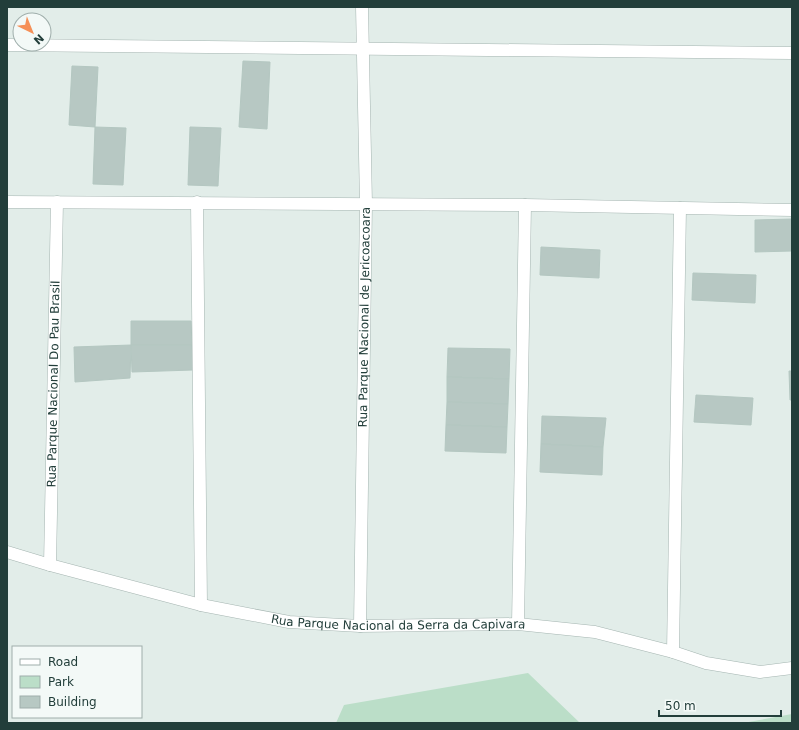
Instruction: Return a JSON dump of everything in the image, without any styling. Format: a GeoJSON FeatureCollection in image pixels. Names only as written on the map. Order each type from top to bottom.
{"type":"FeatureCollection","features":[{"type":"Feature","properties":{"kind":"street","name":"Rua Parque Nacional de Jericoacoara"},"geometry":{"type":"LineString","coordinates":[[360,626],[366,204],[362,7]]}},
{"type":"Feature","properties":{"kind":"street"},"geometry":{"type":"LineString","coordinates":[[7,45],[792,53]]}},
{"type":"Feature","properties":{"kind":"street"},"geometry":{"type":"LineString","coordinates":[[7,202],[525,205],[792,210]]}},
{"type":"Feature","properties":{"kind":"street","name":"Rua Parque Nacional Do Pau Brasil"},"geometry":{"type":"LineString","coordinates":[[50,565],[57,202]]}},
{"type":"Feature","properties":{"kind":"street"},"geometry":{"type":"LineString","coordinates":[[197,202],[201,605]]}},
{"type":"Feature","properties":{"kind":"street"},"geometry":{"type":"LineString","coordinates":[[518,624],[525,205]]}},
{"type":"Feature","properties":{"kind":"street"},"geometry":{"type":"LineString","coordinates":[[673,652],[680,208]]}},
{"type":"Feature","properties":{"kind":"street","name":"Rua Parque Nacional da Serra da Capivara"},"geometry":{"type":"LineString","coordinates":[[7,552],[50,565],[201,605],[289,622],[360,626],[518,624],[595,632],[673,652],[706,664],[760,672],[792,668]]}},
{"type":"Feature","properties":{"kind":"green space"},"geometry":{"type":"Polygon","coordinates":[[[528,673],[579,722],[596,723],[336,723],[344,705],[528,673]]]}},
{"type":"Feature","properties":{"kind":"green space"},"geometry":{"type":"Polygon","coordinates":[[[792,714],[792,723],[743,723],[792,714]]]}},
{"type":"Feature","properties":{"kind":"building"},"geometry":{"type":"Polygon","coordinates":[[[243,61],[270,62],[267,129],[239,127],[243,61]]]}},
{"type":"Feature","properties":{"kind":"building"},"geometry":{"type":"Polygon","coordinates":[[[72,66],[98,67],[95,127],[69,125],[72,66]]]}},
{"type":"Feature","properties":{"kind":"building"},"geometry":{"type":"Polygon","coordinates":[[[95,127],[126,128],[123,185],[93,184],[95,127]]]}},
{"type":"Feature","properties":{"kind":"building"},"geometry":{"type":"Polygon","coordinates":[[[190,127],[221,128],[218,186],[188,185],[190,127]]]}},
{"type":"Feature","properties":{"kind":"building"},"geometry":{"type":"Polygon","coordinates":[[[792,219],[792,251],[755,252],[755,220],[792,219]]]}},
{"type":"Feature","properties":{"kind":"building"},"geometry":{"type":"Polygon","coordinates":[[[541,247],[600,250],[599,278],[540,275],[541,247]]]}},
{"type":"Feature","properties":{"kind":"building"},"geometry":{"type":"Polygon","coordinates":[[[693,273],[756,275],[755,303],[692,300],[693,273]]]}},
{"type":"Feature","properties":{"kind":"building"},"geometry":{"type":"Polygon","coordinates":[[[131,321],[191,321],[192,345],[131,345],[131,321]]]}},
{"type":"Feature","properties":{"kind":"building"},"geometry":{"type":"Polygon","coordinates":[[[131,345],[192,345],[193,370],[132,372],[131,345]]]}},
{"type":"Feature","properties":{"kind":"building"},"geometry":{"type":"Polygon","coordinates":[[[131,345],[130,378],[75,382],[74,347],[131,345]]]}},
{"type":"Feature","properties":{"kind":"building"},"geometry":{"type":"Polygon","coordinates":[[[448,348],[510,349],[509,379],[447,377],[448,348]]]}},
{"type":"Feature","properties":{"kind":"building"},"geometry":{"type":"Polygon","coordinates":[[[789,371],[792,371],[792,400],[790,400],[789,371]]]}},
{"type":"Feature","properties":{"kind":"building"},"geometry":{"type":"Polygon","coordinates":[[[447,377],[509,379],[508,404],[447,402],[447,377]]]}},
{"type":"Feature","properties":{"kind":"building"},"geometry":{"type":"Polygon","coordinates":[[[696,395],[753,398],[751,425],[694,422],[696,395]]]}},
{"type":"Feature","properties":{"kind":"building"},"geometry":{"type":"Polygon","coordinates":[[[447,402],[508,404],[507,427],[446,425],[447,402]]]}},
{"type":"Feature","properties":{"kind":"building"},"geometry":{"type":"Polygon","coordinates":[[[542,416],[606,418],[603,447],[541,444],[542,416]]]}},
{"type":"Feature","properties":{"kind":"building"},"geometry":{"type":"Polygon","coordinates":[[[446,425],[507,427],[506,453],[445,451],[446,425]]]}},
{"type":"Feature","properties":{"kind":"building"},"geometry":{"type":"Polygon","coordinates":[[[541,444],[603,447],[602,475],[540,472],[541,444]]]}}]}
